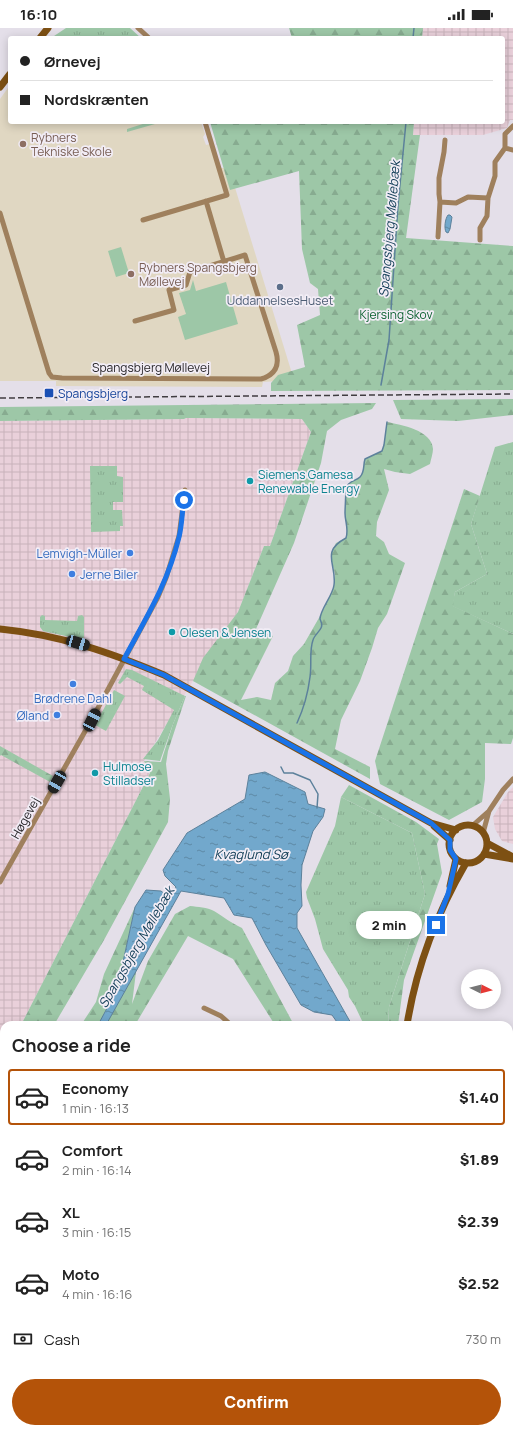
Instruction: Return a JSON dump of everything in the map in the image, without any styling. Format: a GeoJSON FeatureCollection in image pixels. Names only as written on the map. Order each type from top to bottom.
{"type":"FeatureCollection","features":[{"type":"Feature","properties":{"kind":"street"},"geometry":{"type":"LineString","coordinates":[[42,36],[48,28]]}},
{"type":"Feature","properties":{"kind":"street"},"geometry":{"type":"LineString","coordinates":[[138,28],[147,36]]}},
{"type":"Feature","properties":{"kind":"street"},"geometry":{"type":"LineString","coordinates":[[0,87],[8,77]]}},
{"type":"Feature","properties":{"kind":"street"},"geometry":{"type":"LineString","coordinates":[[142,220],[227,195],[206,124]]}},
{"type":"Feature","properties":{"kind":"street"},"geometry":{"type":"LineString","coordinates":[[480,240],[480,228],[487,216],[488,198],[495,176],[494,162],[505,148],[505,134],[513,126]]}},
{"type":"Feature","properties":{"kind":"street"},"geometry":{"type":"LineString","coordinates":[[438,237],[440,202],[439,178],[445,140]]}},
{"type":"Feature","properties":{"kind":"street"},"geometry":{"type":"LineString","coordinates":[[505,148],[513,150]]}},
{"type":"Feature","properties":{"kind":"street"},"geometry":{"type":"LineString","coordinates":[[440,202],[456,203],[468,197],[488,198]]}},
{"type":"Feature","properties":{"kind":"street"},"geometry":{"type":"LineString","coordinates":[[206,201],[224,262]]}},
{"type":"Feature","properties":{"kind":"street","name":"Spangsbjerg Møllevej"},"geometry":{"type":"LineString","coordinates":[[0,213],[49,373],[52,376],[261,379],[269,377],[276,368],[278,360],[245,255],[190,272],[186,285],[169,290],[174,310],[135,321]]}},
{"type":"Feature","properties":{"kind":"street","name":"Høgevej"},"geometry":{"type":"LineString","coordinates":[[0,882],[92,720],[158,597],[166,578],[179,536],[185,490]]}},
{"type":"Feature","properties":{"kind":"street"},"geometry":{"type":"LineString","coordinates":[[0,629],[66,640],[124,659],[164,675],[431,823],[450,840]]}},
{"type":"Feature","properties":{"kind":"street"},"geometry":{"type":"LineString","coordinates":[[472,826],[489,811],[503,790],[513,779]]}},
{"type":"Feature","properties":{"kind":"street"},"geometry":{"type":"LineString","coordinates":[[483,833],[489,811]]}},
{"type":"Feature","properties":{"kind":"street"},"geometry":{"type":"LineString","coordinates":[[431,823],[456,830],[467,826],[472,826],[483,833],[487,843],[484,854],[476,862],[466,863],[456,859],[450,850],[450,840],[456,830]]}},
{"type":"Feature","properties":{"kind":"street"},"geometry":{"type":"LineString","coordinates":[[487,843],[513,858]]}},
{"type":"Feature","properties":{"kind":"street"},"geometry":{"type":"LineString","coordinates":[[484,854],[513,858]]}},
{"type":"Feature","properties":{"kind":"street"},"geometry":{"type":"LineString","coordinates":[[408,1021],[410,1004],[419,968],[448,894],[456,859]]}},
{"type":"Feature","properties":{"kind":"street"},"geometry":{"type":"LineString","coordinates":[[448,894],[466,863]]}},
{"type":"Feature","properties":{"kind":"street"},"geometry":{"type":"LineString","coordinates":[[204,1008],[221,1016],[227,1021]]}},
{"type":"Feature","properties":{"kind":"shaded area"},"geometry":{"type":"Polygon","coordinates":[[[423,28],[513,28],[513,120],[510,120],[507,128],[483,135],[413,135],[414,124],[505,124],[505,36],[422,36],[423,28]]]}},
{"type":"Feature","properties":{"kind":"shaded area","name":"Rybners Spangsbjerg Møllevej"},"geometry":{"type":"Polygon","coordinates":[[[8,88],[8,124],[202,124],[205,134],[203,137],[206,145],[213,143],[221,168],[229,168],[294,380],[263,382],[262,387],[56,386],[56,381],[0,381],[0,99],[8,88]]]}},
{"type":"Feature","properties":{"kind":"shaded area"},"geometry":{"type":"Polygon","coordinates":[[[302,419],[311,432],[270,546],[264,546],[238,612],[193,681],[144,761],[150,773],[23,1021],[0,1021],[0,421],[302,419]]]}},
{"type":"Feature","properties":{"kind":"shaded area"},"geometry":{"type":"Polygon","coordinates":[[[513,787],[513,844],[502,841],[495,829],[493,817],[508,792],[513,787]]]}},
{"type":"Feature","properties":{"kind":"green space"},"geometry":{"type":"Polygon","coordinates":[[[66,28],[130,28],[139,36],[54,36],[66,28]]]}},
{"type":"Feature","properties":{"kind":"green space"},"geometry":{"type":"Polygon","coordinates":[[[289,28],[423,28],[422,36],[291,36],[289,28]]]}},
{"type":"Feature","properties":{"kind":"green space"},"geometry":{"type":"Polygon","coordinates":[[[143,124],[155,124],[127,132],[127,129],[143,124]]]}},
{"type":"Feature","properties":{"kind":"green space","name":"Kjersing Skov"},"geometry":{"type":"Polygon","coordinates":[[[211,124],[414,124],[413,135],[420,135],[406,238],[513,246],[513,390],[271,391],[271,383],[278,375],[305,367],[297,325],[320,315],[318,289],[310,283],[302,249],[299,171],[230,190],[211,124]]]}},
{"type":"Feature","properties":{"kind":"green space"},"geometry":{"type":"Polygon","coordinates":[[[121,247],[129,273],[116,277],[108,251],[121,247]]]}},
{"type":"Feature","properties":{"kind":"green space"},"geometry":{"type":"Polygon","coordinates":[[[193,280],[196,291],[226,282],[238,324],[185,340],[178,317],[186,314],[179,293],[190,290],[193,280]]]}},
{"type":"Feature","properties":{"kind":"green space"},"geometry":{"type":"Polygon","coordinates":[[[513,399],[513,415],[458,421],[401,419],[393,400],[513,399]]]}},
{"type":"Feature","properties":{"kind":"green space"},"geometry":{"type":"Polygon","coordinates":[[[376,403],[372,409],[341,420],[327,431],[321,463],[294,543],[256,629],[273,636],[241,700],[257,697],[271,700],[275,683],[288,671],[293,656],[304,644],[324,609],[334,587],[335,574],[331,558],[332,551],[336,543],[346,538],[347,535],[345,513],[346,488],[350,482],[362,475],[365,459],[382,451],[387,422],[407,427],[422,433],[427,437],[433,449],[430,464],[410,474],[384,469],[389,490],[377,522],[376,536],[384,542],[389,554],[405,563],[387,614],[378,628],[360,681],[341,720],[335,749],[370,767],[370,779],[193,681],[203,658],[238,612],[264,546],[270,546],[311,432],[302,419],[186,418],[0,421],[0,407],[376,403]]]}},
{"type":"Feature","properties":{"kind":"green space"},"geometry":{"type":"Polygon","coordinates":[[[513,442],[513,634],[452,606],[455,592],[487,574],[471,524],[495,447],[513,442]]]}},
{"type":"Feature","properties":{"kind":"green space"},"geometry":{"type":"Polygon","coordinates":[[[90,466],[117,466],[117,476],[123,477],[123,502],[113,502],[113,510],[122,510],[123,526],[120,526],[120,531],[91,532],[90,466]]]}},
{"type":"Feature","properties":{"kind":"green space"},"geometry":{"type":"Polygon","coordinates":[[[464,489],[480,496],[471,524],[487,574],[455,592],[453,606],[513,634],[513,738],[511,744],[485,743],[485,779],[482,802],[449,820],[380,784],[375,761],[464,489]]]}},
{"type":"Feature","properties":{"kind":"green space"},"geometry":{"type":"Polygon","coordinates":[[[42,615],[45,616],[45,620],[77,621],[78,616],[82,615],[84,617],[84,637],[79,639],[43,631],[40,627],[40,617],[42,615]]]}},
{"type":"Feature","properties":{"kind":"green space"},"geometry":{"type":"Polygon","coordinates":[[[126,669],[132,670],[185,696],[160,761],[143,759],[158,740],[174,710],[142,690],[144,686],[127,677],[120,684],[118,683],[126,669]]]}},
{"type":"Feature","properties":{"kind":"green space"},"geometry":{"type":"Polygon","coordinates":[[[114,690],[125,696],[106,731],[95,725],[114,690]]]}},
{"type":"Feature","properties":{"kind":"green space"},"geometry":{"type":"Polygon","coordinates":[[[186,696],[168,751],[166,764],[170,799],[168,822],[104,940],[56,1021],[23,1021],[150,773],[144,761],[161,762],[173,724],[186,696]]]}},
{"type":"Feature","properties":{"kind":"green space"},"geometry":{"type":"Polygon","coordinates":[[[0,746],[53,776],[50,782],[1,755],[0,756],[0,746]]]}},
{"type":"Feature","properties":{"kind":"green space"},"geometry":{"type":"Polygon","coordinates":[[[349,785],[416,822],[439,839],[437,844],[442,873],[404,980],[399,1021],[388,1021],[389,1007],[425,894],[412,833],[341,797],[349,785]]]}},
{"type":"Feature","properties":{"kind":"green space"},"geometry":{"type":"Polygon","coordinates":[[[341,797],[412,833],[425,894],[389,1007],[388,1021],[362,1021],[349,997],[348,990],[323,949],[315,919],[307,898],[306,892],[335,826],[341,797]]]}},
{"type":"Feature","properties":{"kind":"green space"},"geometry":{"type":"Polygon","coordinates":[[[190,906],[202,907],[218,913],[242,928],[292,1021],[272,1021],[233,959],[188,936],[137,1021],[84,1021],[96,1002],[104,974],[135,907],[123,962],[136,972],[132,1004],[148,961],[175,914],[190,906]]]}},
{"type":"Feature","properties":{"kind":"water"},"geometry":{"type":"Polygon","coordinates":[[[448,215],[452,217],[448,233],[445,230],[445,226],[448,215]]]}},
{"type":"Feature","properties":{"kind":"water","name":"Kvaglund Sø"},"geometry":{"type":"Polygon","coordinates":[[[265,772],[305,792],[308,804],[325,809],[323,817],[313,831],[302,865],[302,906],[297,913],[297,928],[350,1021],[336,1021],[332,1015],[314,1012],[301,1005],[252,918],[234,915],[224,898],[181,891],[108,1021],[100,1021],[126,973],[123,962],[135,907],[146,890],[161,891],[170,898],[176,887],[165,876],[163,870],[187,833],[245,799],[249,775],[265,772]]]}},
{"type":"Feature","properties":{"kind":"waterway","name":"Spangsbjerg Møllebæk"},"geometry":{"type":"LineString","coordinates":[[413,36],[414,28]]}},
{"type":"Feature","properties":{"kind":"waterway","name":"Spangsbjerg Møllebæk"},"geometry":{"type":"LineString","coordinates":[[381,385],[389,340],[398,205],[406,124]]}},
{"type":"Feature","properties":{"kind":"waterway","name":"Spangsbjerg Møllebæk"},"geometry":{"type":"LineString","coordinates":[[297,723],[304,706],[308,689],[311,672],[312,644],[314,638],[322,627],[320,619],[321,615],[334,585],[331,559],[332,553],[338,543],[346,538],[347,535],[345,513],[346,488],[350,482],[362,475],[365,459],[382,451],[387,422]]}},
{"type":"Feature","properties":{"kind":"waterway","name":"Spangsbjerg Møllebæk"},"geometry":{"type":"LineString","coordinates":[[281,767],[284,773],[293,773],[310,780],[318,794],[317,808]]}},
{"type":"Feature","properties":{"kind":"railway"},"geometry":{"type":"LineString","coordinates":[[0,398],[513,394]]}},
{"type":"Feature","properties":{"kind":"place","name":"Rybners Tekniske Skole"},"geometry":{"type":"Point","coordinates":[23,144]}},
{"type":"Feature","properties":{"kind":"place","name":"Rybners Spangsbjerg Møllevej"},"geometry":{"type":"Point","coordinates":[131,274]}},
{"type":"Feature","properties":{"kind":"place","name":"UddannelsesHuset"},"geometry":{"type":"Point","coordinates":[280,287]}},
{"type":"Feature","properties":{"kind":"place","name":"Spangsbjerg"},"geometry":{"type":"Point","coordinates":[49,393]}},
{"type":"Feature","properties":{"kind":"place","name":"Siemens Gamesa Renewable Energy"},"geometry":{"type":"Point","coordinates":[250,481]}},
{"type":"Feature","properties":{"kind":"place","name":"Lemvigh-Müller"},"geometry":{"type":"Point","coordinates":[130,553]}},
{"type":"Feature","properties":{"kind":"place","name":"Jerne Biler"},"geometry":{"type":"Point","coordinates":[72,574]}},
{"type":"Feature","properties":{"kind":"place","name":"Olesen & Jensen"},"geometry":{"type":"Point","coordinates":[172,632]}},
{"type":"Feature","properties":{"kind":"place","name":"Brødrene Dahl"},"geometry":{"type":"Point","coordinates":[73,684]}},
{"type":"Feature","properties":{"kind":"place","name":"Øland"},"geometry":{"type":"Point","coordinates":[57,715]}},
{"type":"Feature","properties":{"kind":"place","name":"Hulmose Stilladser"},"geometry":{"type":"Point","coordinates":[95,773]}},
{"type":"Feature","properties":{"kind":"route"},"geometry":{"type":"LineString","coordinates":[[184,500],[179,536],[166,578],[158,597],[124,659],[164,675],[431,823],[440,830],[450,840],[450,850],[456,859],[448,894],[436,925]]}}]}
